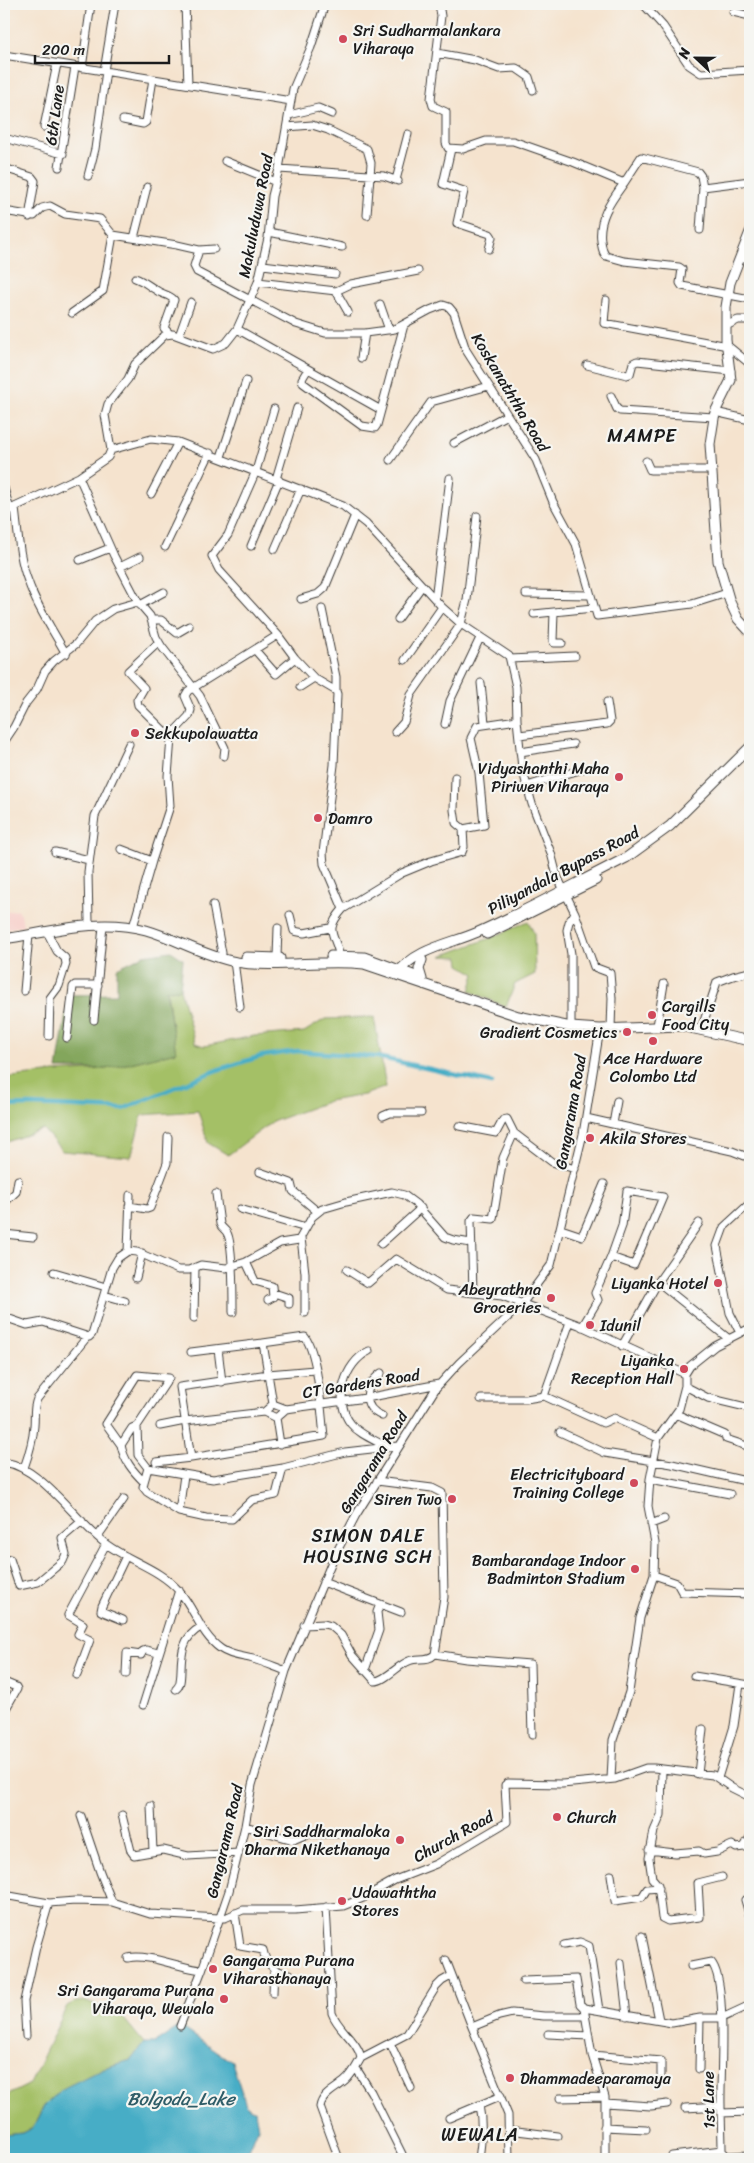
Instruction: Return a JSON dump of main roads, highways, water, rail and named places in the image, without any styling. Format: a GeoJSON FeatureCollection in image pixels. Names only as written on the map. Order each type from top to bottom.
{"type":"FeatureCollection","features":[{"type":"Feature","properties":{"kind":"main road"},"geometry":{"type":"LineString","coordinates":[[750,232],[730,283],[727,296],[726,326],[731,371],[730,386],[714,414],[710,438],[716,554],[726,593],[738,620],[750,632]]}},
{"type":"Feature","properties":{"kind":"main road","name":"Piliyandala Bypass Road"},"geometry":{"type":"LineString","coordinates":[[401,974],[422,960],[502,927],[626,858],[670,826],[750,747]]}},
{"type":"Feature","properties":{"kind":"main road","name":"Piliyandala Bypass Road"},"geometry":{"type":"LineString","coordinates":[[401,974],[410,961],[434,947],[477,932],[628,863],[658,844],[675,829],[750,754]]}},
{"type":"Feature","properties":{"kind":"main road"},"geometry":{"type":"LineString","coordinates":[[4,935],[89,922],[134,925],[237,957],[340,958],[422,978],[441,989]]}},
{"type":"Feature","properties":{"kind":"main road"},"geometry":{"type":"LineString","coordinates":[[4,939],[73,927],[134,925],[211,956],[234,961],[262,964],[364,957],[380,962],[401,974],[518,1016],[572,1027],[600,1029],[680,1026],[750,1041]]}},
{"type":"Feature","properties":{"kind":"main road"},"geometry":{"type":"LineString","coordinates":[[422,960],[419,969],[422,978]]}},
{"type":"Feature","properties":{"kind":"main road"},"geometry":{"type":"LineString","coordinates":[[380,962],[410,961]]}},
{"type":"Feature","properties":{"kind":"water","name":"Bolgoda_Lake"},"geometry":{"type":"Polygon","coordinates":[[[180,2026],[232,2062],[245,2102],[248,2107],[255,2111],[258,2128],[245,2159],[4,2159],[4,2135],[23,2133],[33,2128],[44,2106],[62,2089],[104,2068],[131,2060],[144,2043],[155,2043],[180,2026]]]}},
{"type":"Feature","properties":{"kind":"waterway"},"geometry":{"type":"LineString","coordinates":[[4,1106],[30,1105],[123,1109],[217,1070],[262,1056],[297,1051],[377,1057],[492,1083]]}},
{"type":"Feature","properties":{"kind":"place","name":"Sri Sudharmalankara Viharaya"},"geometry":{"type":"Point","coordinates":[343,39]}},
{"type":"Feature","properties":{"kind":"place","name":"Sekkupolawatta"},"geometry":{"type":"Point","coordinates":[135,733]}},
{"type":"Feature","properties":{"kind":"place","name":"Vidyashanthi Maha Piriwen Viharaya"},"geometry":{"type":"Point","coordinates":[619,777]}},
{"type":"Feature","properties":{"kind":"place","name":"Damro"},"geometry":{"type":"Point","coordinates":[318,818]}},
{"type":"Feature","properties":{"kind":"place","name":"Cargills Food City"},"geometry":{"type":"Point","coordinates":[652,1015]}},
{"type":"Feature","properties":{"kind":"place","name":"Gradient Cosmetics"},"geometry":{"type":"Point","coordinates":[627,1032]}},
{"type":"Feature","properties":{"kind":"place","name":"Ace Hardware Colombo Ltd"},"geometry":{"type":"Point","coordinates":[653,1041]}},
{"type":"Feature","properties":{"kind":"place","name":"Akila Stores"},"geometry":{"type":"Point","coordinates":[590,1138]}},
{"type":"Feature","properties":{"kind":"place","name":"Liyanka Hotel"},"geometry":{"type":"Point","coordinates":[718,1283]}},
{"type":"Feature","properties":{"kind":"place","name":"Abeyrathna Groceries"},"geometry":{"type":"Point","coordinates":[551,1298]}},
{"type":"Feature","properties":{"kind":"place","name":"Idunil"},"geometry":{"type":"Point","coordinates":[590,1325]}},
{"type":"Feature","properties":{"kind":"place","name":"Liyanka Reception Hall"},"geometry":{"type":"Point","coordinates":[684,1369]}},
{"type":"Feature","properties":{"kind":"place","name":"Electricityboard Training College"},"geometry":{"type":"Point","coordinates":[634,1483]}},
{"type":"Feature","properties":{"kind":"place","name":"Siren Two"},"geometry":{"type":"Point","coordinates":[452,1499]}},
{"type":"Feature","properties":{"kind":"place","name":"Bambarandage Indoor Badminton Stadium"},"geometry":{"type":"Point","coordinates":[635,1569]}},
{"type":"Feature","properties":{"kind":"place","name":"Church"},"geometry":{"type":"Point","coordinates":[557,1817]}},
{"type":"Feature","properties":{"kind":"place","name":"Siri Saddharmaloka Dharma Nikethanaya"},"geometry":{"type":"Point","coordinates":[400,1840]}},
{"type":"Feature","properties":{"kind":"place","name":"Udawaththa Stores"},"geometry":{"type":"Point","coordinates":[342,1901]}},
{"type":"Feature","properties":{"kind":"place","name":"Gangarama Purana Viharasthanaya"},"geometry":{"type":"Point","coordinates":[213,1969]}},
{"type":"Feature","properties":{"kind":"place","name":"Sri Gangarama Purana Viharaya, Wewala"},"geometry":{"type":"Point","coordinates":[224,1999]}},
{"type":"Feature","properties":{"kind":"place","name":"Dhammadeeparamaya"},"geometry":{"type":"Point","coordinates":[510,2078]}},
{"type":"Feature","properties":{"kind":"district","name":"MAMPE"},"geometry":{"type":"Point","coordinates":[642,435]}},
{"type":"Feature","properties":{"kind":"district","name":"SIMON DALE HOUSING SCH"},"geometry":{"type":"Point","coordinates":[368,1546]}},
{"type":"Feature","properties":{"kind":"district","name":"WEWALA"},"geometry":{"type":"Point","coordinates":[480,2134]}}]}
